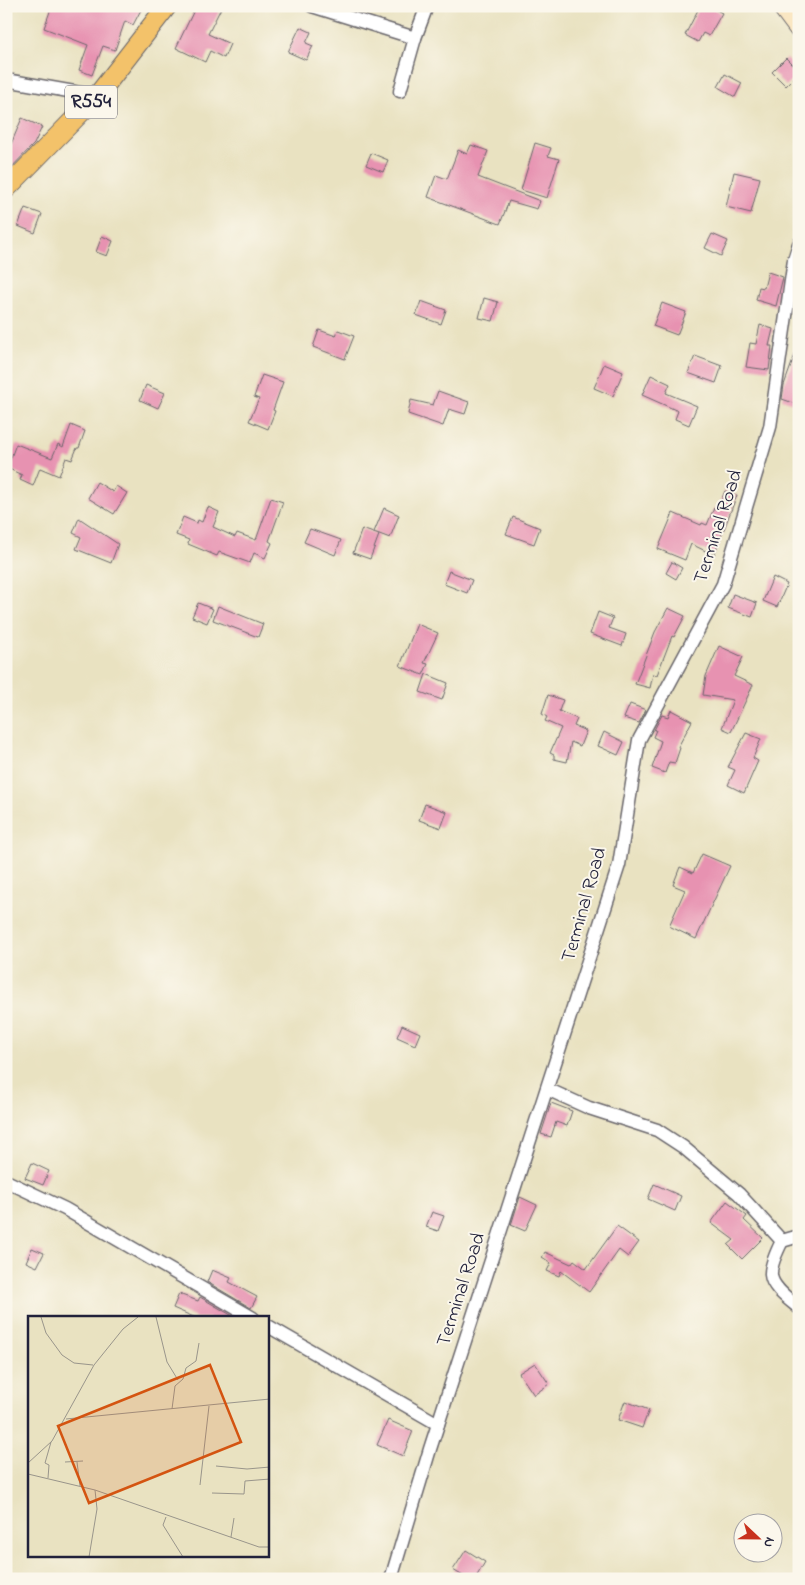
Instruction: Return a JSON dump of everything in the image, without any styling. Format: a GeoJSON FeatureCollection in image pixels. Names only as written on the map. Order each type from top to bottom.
{"type":"FeatureCollection","features":[{"type":"Feature","properties":{"kind":"main road","name":"R554"},"geometry":{"type":"LineString","coordinates":[[6,189],[97,96],[166,6]]}},
{"type":"Feature","properties":{"kind":"street"},"geometry":{"type":"LineString","coordinates":[[312,6],[415,38]]}},
{"type":"Feature","properties":{"kind":"street"},"geometry":{"type":"LineString","coordinates":[[400,91],[415,38],[428,6]]}},
{"type":"Feature","properties":{"kind":"street"},"geometry":{"type":"LineString","coordinates":[[781,6],[799,30]]}},
{"type":"Feature","properties":{"kind":"street"},"geometry":{"type":"LineString","coordinates":[[6,80],[97,96]]}},
{"type":"Feature","properties":{"kind":"street","name":"Terminal Road"},"geometry":{"type":"LineString","coordinates":[[391,1579],[438,1424],[619,865],[639,740],[722,584],[770,427],[794,260],[799,244]]}},
{"type":"Feature","properties":{"kind":"street"},"geometry":{"type":"LineString","coordinates":[[548,1089],[589,1108],[656,1130],[684,1147],[739,1194],[782,1241]]}},
{"type":"Feature","properties":{"kind":"street"},"geometry":{"type":"LineString","coordinates":[[6,1181],[65,1209],[250,1316]]}},
{"type":"Feature","properties":{"kind":"street"},"geometry":{"type":"LineString","coordinates":[[799,1236],[782,1241],[775,1257],[771,1275],[778,1289],[799,1308]]}},
{"type":"Feature","properties":{"kind":"street"},"geometry":{"type":"LineString","coordinates":[[269,1327],[438,1424]]}},
{"type":"Feature","properties":{"kind":"building"},"geometry":{"type":"Polygon","coordinates":[[[52,6],[143,6],[133,25],[125,21],[115,50],[103,46],[92,75],[79,70],[88,45],[44,28],[52,6]]]}},
{"type":"Feature","properties":{"kind":"building"},"geometry":{"type":"Polygon","coordinates":[[[196,6],[222,6],[208,34],[230,44],[224,58],[210,51],[205,62],[176,48],[196,6]]]}},
{"type":"Feature","properties":{"kind":"building"},"geometry":{"type":"Polygon","coordinates":[[[700,6],[709,6],[722,13],[709,36],[703,33],[698,42],[685,35],[700,6]]]}},
{"type":"Feature","properties":{"kind":"building"},"geometry":{"type":"Polygon","coordinates":[[[300,27],[311,32],[306,43],[313,46],[306,60],[288,52],[300,27]]]}},
{"type":"Feature","properties":{"kind":"building"},"geometry":{"type":"Polygon","coordinates":[[[786,58],[799,73],[786,86],[772,72],[786,58]]]}},
{"type":"Feature","properties":{"kind":"building"},"geometry":{"type":"Polygon","coordinates":[[[725,74],[742,83],[735,97],[718,87],[725,74]]]}},
{"type":"Feature","properties":{"kind":"building"},"geometry":{"type":"Polygon","coordinates":[[[22,118],[42,127],[34,144],[6,173],[6,156],[22,118]]]}},
{"type":"Feature","properties":{"kind":"building"},"geometry":{"type":"Polygon","coordinates":[[[535,143],[551,148],[548,156],[559,159],[547,198],[521,190],[535,143]]]}},
{"type":"Feature","properties":{"kind":"building"},"geometry":{"type":"Polygon","coordinates":[[[471,145],[488,151],[478,177],[540,201],[537,209],[509,201],[500,224],[428,197],[436,175],[447,179],[458,150],[467,154],[471,145]]]}},
{"type":"Feature","properties":{"kind":"building"},"geometry":{"type":"Polygon","coordinates":[[[371,153],[388,160],[383,172],[366,165],[371,153]]]}},
{"type":"Feature","properties":{"kind":"building"},"geometry":{"type":"Polygon","coordinates":[[[734,172],[760,178],[751,213],[726,207],[734,172]]]}},
{"type":"Feature","properties":{"kind":"building"},"geometry":{"type":"Polygon","coordinates":[[[25,208],[42,214],[35,233],[18,226],[25,208]]]}},
{"type":"Feature","properties":{"kind":"building"},"geometry":{"type":"Polygon","coordinates":[[[712,234],[728,241],[721,256],[705,248],[712,234]]]}},
{"type":"Feature","properties":{"kind":"building"},"geometry":{"type":"Polygon","coordinates":[[[102,236],[113,241],[107,256],[96,252],[102,236]]]}},
{"type":"Feature","properties":{"kind":"building"},"geometry":{"type":"Polygon","coordinates":[[[768,272],[783,277],[776,306],[756,300],[759,287],[764,288],[768,272]]]}},
{"type":"Feature","properties":{"kind":"building"},"geometry":{"type":"Polygon","coordinates":[[[484,298],[498,302],[493,321],[479,318],[484,298]]]}},
{"type":"Feature","properties":{"kind":"building"},"geometry":{"type":"Polygon","coordinates":[[[421,301],[446,310],[441,324],[416,315],[421,301]]]}},
{"type":"Feature","properties":{"kind":"building"},"geometry":{"type":"Polygon","coordinates":[[[662,303],[686,312],[677,335],[653,326],[662,303]]]}},
{"type":"Feature","properties":{"kind":"building"},"geometry":{"type":"Polygon","coordinates":[[[760,325],[773,329],[769,346],[772,346],[769,370],[746,367],[750,343],[756,344],[760,325]]]}},
{"type":"Feature","properties":{"kind":"building"},"geometry":{"type":"Polygon","coordinates":[[[319,330],[336,336],[338,330],[354,336],[345,359],[313,347],[319,330]]]}},
{"type":"Feature","properties":{"kind":"building"},"geometry":{"type":"Polygon","coordinates":[[[797,349],[799,349],[799,405],[782,399],[784,385],[797,349]]]}},
{"type":"Feature","properties":{"kind":"building"},"geometry":{"type":"Polygon","coordinates":[[[695,356],[722,366],[716,383],[688,373],[695,356]]]}},
{"type":"Feature","properties":{"kind":"building"},"geometry":{"type":"Polygon","coordinates":[[[604,364],[623,372],[613,396],[594,388],[604,364]]]}},
{"type":"Feature","properties":{"kind":"building"},"geometry":{"type":"Polygon","coordinates":[[[262,375],[283,382],[268,429],[249,421],[259,399],[254,397],[262,375]]]}},
{"type":"Feature","properties":{"kind":"building"},"geometry":{"type":"Polygon","coordinates":[[[651,375],[670,384],[666,393],[697,406],[689,425],[675,419],[678,411],[642,395],[651,375]]]}},
{"type":"Feature","properties":{"kind":"building"},"geometry":{"type":"Polygon","coordinates":[[[146,385],[165,393],[158,408],[140,400],[146,385]]]}},
{"type":"Feature","properties":{"kind":"building"},"geometry":{"type":"Polygon","coordinates":[[[438,391],[469,402],[465,414],[449,409],[443,426],[408,414],[411,400],[433,405],[438,391]]]}},
{"type":"Feature","properties":{"kind":"building"},"geometry":{"type":"Polygon","coordinates":[[[71,425],[85,431],[79,448],[77,448],[72,460],[66,458],[59,476],[40,468],[33,486],[20,480],[22,475],[7,468],[16,444],[52,458],[58,444],[63,447],[71,425]]]}},
{"type":"Feature","properties":{"kind":"building"},"geometry":{"type":"Polygon","coordinates":[[[97,482],[113,492],[116,486],[127,493],[114,514],[88,498],[97,482]]]}},
{"type":"Feature","properties":{"kind":"building"},"geometry":{"type":"Polygon","coordinates":[[[725,491],[737,495],[714,555],[691,544],[685,560],[658,549],[673,513],[701,525],[702,523],[707,525],[714,508],[718,509],[725,491]]]}},
{"type":"Feature","properties":{"kind":"building"},"geometry":{"type":"Polygon","coordinates":[[[271,498],[283,502],[269,541],[272,543],[265,558],[254,553],[250,563],[219,552],[217,556],[188,544],[189,540],[176,535],[183,517],[197,523],[198,520],[202,522],[208,507],[219,512],[213,527],[235,537],[237,533],[256,540],[271,498]]]}},
{"type":"Feature","properties":{"kind":"building"},"geometry":{"type":"Polygon","coordinates":[[[384,508],[399,515],[390,538],[374,532],[384,508]]]}},
{"type":"Feature","properties":{"kind":"building"},"geometry":{"type":"Polygon","coordinates":[[[513,517],[540,528],[534,544],[506,534],[513,517]]]}},
{"type":"Feature","properties":{"kind":"building"},"geometry":{"type":"Polygon","coordinates":[[[79,518],[118,544],[111,563],[76,549],[81,537],[73,533],[79,518]]]}},
{"type":"Feature","properties":{"kind":"building"},"geometry":{"type":"Polygon","coordinates":[[[310,529],[341,540],[335,555],[304,542],[310,529]]]}},
{"type":"Feature","properties":{"kind":"building"},"geometry":{"type":"Polygon","coordinates":[[[362,529],[379,535],[370,559],[353,553],[362,529]]]}},
{"type":"Feature","properties":{"kind":"building"},"geometry":{"type":"Polygon","coordinates":[[[672,562],[682,568],[676,579],[666,573],[672,562]]]}},
{"type":"Feature","properties":{"kind":"building"},"geometry":{"type":"Polygon","coordinates":[[[449,571],[472,580],[467,593],[444,584],[449,571]]]}},
{"type":"Feature","properties":{"kind":"building"},"geometry":{"type":"Polygon","coordinates":[[[773,577],[787,584],[777,607],[763,601],[773,577]]]}},
{"type":"Feature","properties":{"kind":"building"},"geometry":{"type":"Polygon","coordinates":[[[733,594],[757,603],[752,617],[728,608],[733,594]]]}},
{"type":"Feature","properties":{"kind":"building"},"geometry":{"type":"Polygon","coordinates":[[[198,603],[213,609],[207,623],[192,617],[198,603]]]}},
{"type":"Feature","properties":{"kind":"building"},"geometry":{"type":"Polygon","coordinates":[[[218,606],[263,624],[258,637],[213,620],[218,606]]]}},
{"type":"Feature","properties":{"kind":"building"},"geometry":{"type":"Polygon","coordinates":[[[668,608],[685,616],[674,637],[672,636],[657,675],[653,674],[650,688],[635,684],[655,632],[668,608]]]}},
{"type":"Feature","properties":{"kind":"building"},"geometry":{"type":"Polygon","coordinates":[[[598,612],[613,618],[609,628],[626,634],[622,646],[590,634],[598,612]]]}},
{"type":"Feature","properties":{"kind":"building"},"geometry":{"type":"Polygon","coordinates":[[[417,624],[438,633],[424,663],[428,664],[423,675],[400,666],[417,624]]]}},
{"type":"Feature","properties":{"kind":"building"},"geometry":{"type":"Polygon","coordinates":[[[719,646],[743,657],[734,676],[753,685],[731,732],[722,728],[733,700],[703,695],[706,676],[719,646]]]}},
{"type":"Feature","properties":{"kind":"building"},"geometry":{"type":"Polygon","coordinates":[[[426,674],[448,683],[442,700],[420,692],[426,674]]]}},
{"type":"Feature","properties":{"kind":"building"},"geometry":{"type":"Polygon","coordinates":[[[548,695],[563,700],[559,711],[577,719],[574,726],[586,731],[580,746],[571,742],[567,762],[554,759],[554,755],[550,753],[561,728],[545,721],[547,717],[542,714],[548,695]]]}},
{"type":"Feature","properties":{"kind":"building"},"geometry":{"type":"Polygon","coordinates":[[[630,704],[646,710],[639,723],[624,718],[630,704]]]}},
{"type":"Feature","properties":{"kind":"building"},"geometry":{"type":"Polygon","coordinates":[[[671,710],[692,721],[678,747],[680,748],[675,763],[669,762],[665,773],[652,768],[661,741],[653,737],[656,730],[654,730],[662,715],[668,717],[671,710]]]}},
{"type":"Feature","properties":{"kind":"building"},"geometry":{"type":"Polygon","coordinates":[[[604,732],[624,742],[618,755],[598,746],[604,732]]]}},
{"type":"Feature","properties":{"kind":"building"},"geometry":{"type":"Polygon","coordinates":[[[746,733],[761,739],[753,758],[758,761],[744,793],[728,785],[735,770],[728,767],[746,733]]]}},
{"type":"Feature","properties":{"kind":"building"},"geometry":{"type":"Polygon","coordinates":[[[425,804],[447,812],[441,828],[419,820],[425,804]]]}},
{"type":"Feature","properties":{"kind":"building"},"geometry":{"type":"Polygon","coordinates":[[[702,854],[730,866],[696,939],[669,926],[685,890],[673,885],[680,867],[693,873],[702,854]]]}},
{"type":"Feature","properties":{"kind":"building"},"geometry":{"type":"Polygon","coordinates":[[[402,1025],[420,1033],[415,1045],[397,1037],[402,1025]]]}},
{"type":"Feature","properties":{"kind":"building"},"geometry":{"type":"Polygon","coordinates":[[[551,1103],[572,1111],[567,1126],[556,1122],[551,1137],[541,1134],[551,1103]]]}},
{"type":"Feature","properties":{"kind":"building"},"geometry":{"type":"Polygon","coordinates":[[[32,1163],[49,1171],[43,1185],[25,1178],[32,1163]]]}},
{"type":"Feature","properties":{"kind":"building"},"geometry":{"type":"Polygon","coordinates":[[[654,1184],[681,1196],[675,1211],[648,1199],[654,1184]]]}},
{"type":"Feature","properties":{"kind":"building"},"geometry":{"type":"Polygon","coordinates":[[[520,1197],[537,1205],[525,1231],[511,1225],[520,1197]]]}},
{"type":"Feature","properties":{"kind":"building"},"geometry":{"type":"Polygon","coordinates":[[[727,1201],[747,1216],[744,1220],[763,1238],[742,1259],[728,1245],[734,1240],[711,1223],[727,1201]]]}},
{"type":"Feature","properties":{"kind":"building"},"geometry":{"type":"Polygon","coordinates":[[[432,1212],[444,1216],[438,1231],[426,1227],[432,1212]]]}},
{"type":"Feature","properties":{"kind":"building"},"geometry":{"type":"Polygon","coordinates":[[[617,1226],[639,1242],[628,1257],[619,1250],[589,1292],[561,1271],[559,1276],[547,1271],[551,1263],[542,1257],[545,1252],[571,1264],[574,1260],[586,1269],[617,1226]]]}},
{"type":"Feature","properties":{"kind":"building"},"geometry":{"type":"Polygon","coordinates":[[[32,1248],[44,1253],[37,1267],[26,1262],[32,1248]]]}},
{"type":"Feature","properties":{"kind":"building"},"geometry":{"type":"Polygon","coordinates":[[[212,1270],[231,1278],[229,1282],[257,1297],[251,1308],[207,1282],[212,1270]]]}},
{"type":"Feature","properties":{"kind":"building"},"geometry":{"type":"Polygon","coordinates":[[[179,1294],[198,1301],[200,1297],[233,1316],[191,1316],[173,1308],[179,1294]]]}},
{"type":"Feature","properties":{"kind":"building"},"geometry":{"type":"Polygon","coordinates":[[[535,1363],[549,1384],[534,1395],[519,1373],[535,1363]]]}},
{"type":"Feature","properties":{"kind":"building"},"geometry":{"type":"Polygon","coordinates":[[[625,1401],[649,1410],[642,1428],[618,1420],[625,1401]]]}},
{"type":"Feature","properties":{"kind":"building"},"geometry":{"type":"Polygon","coordinates":[[[388,1420],[413,1431],[403,1456],[377,1445],[388,1420]]]}},
{"type":"Feature","properties":{"kind":"building"},"geometry":{"type":"Polygon","coordinates":[[[466,1550],[485,1562],[475,1579],[468,1579],[453,1570],[466,1550]]]}}]}
